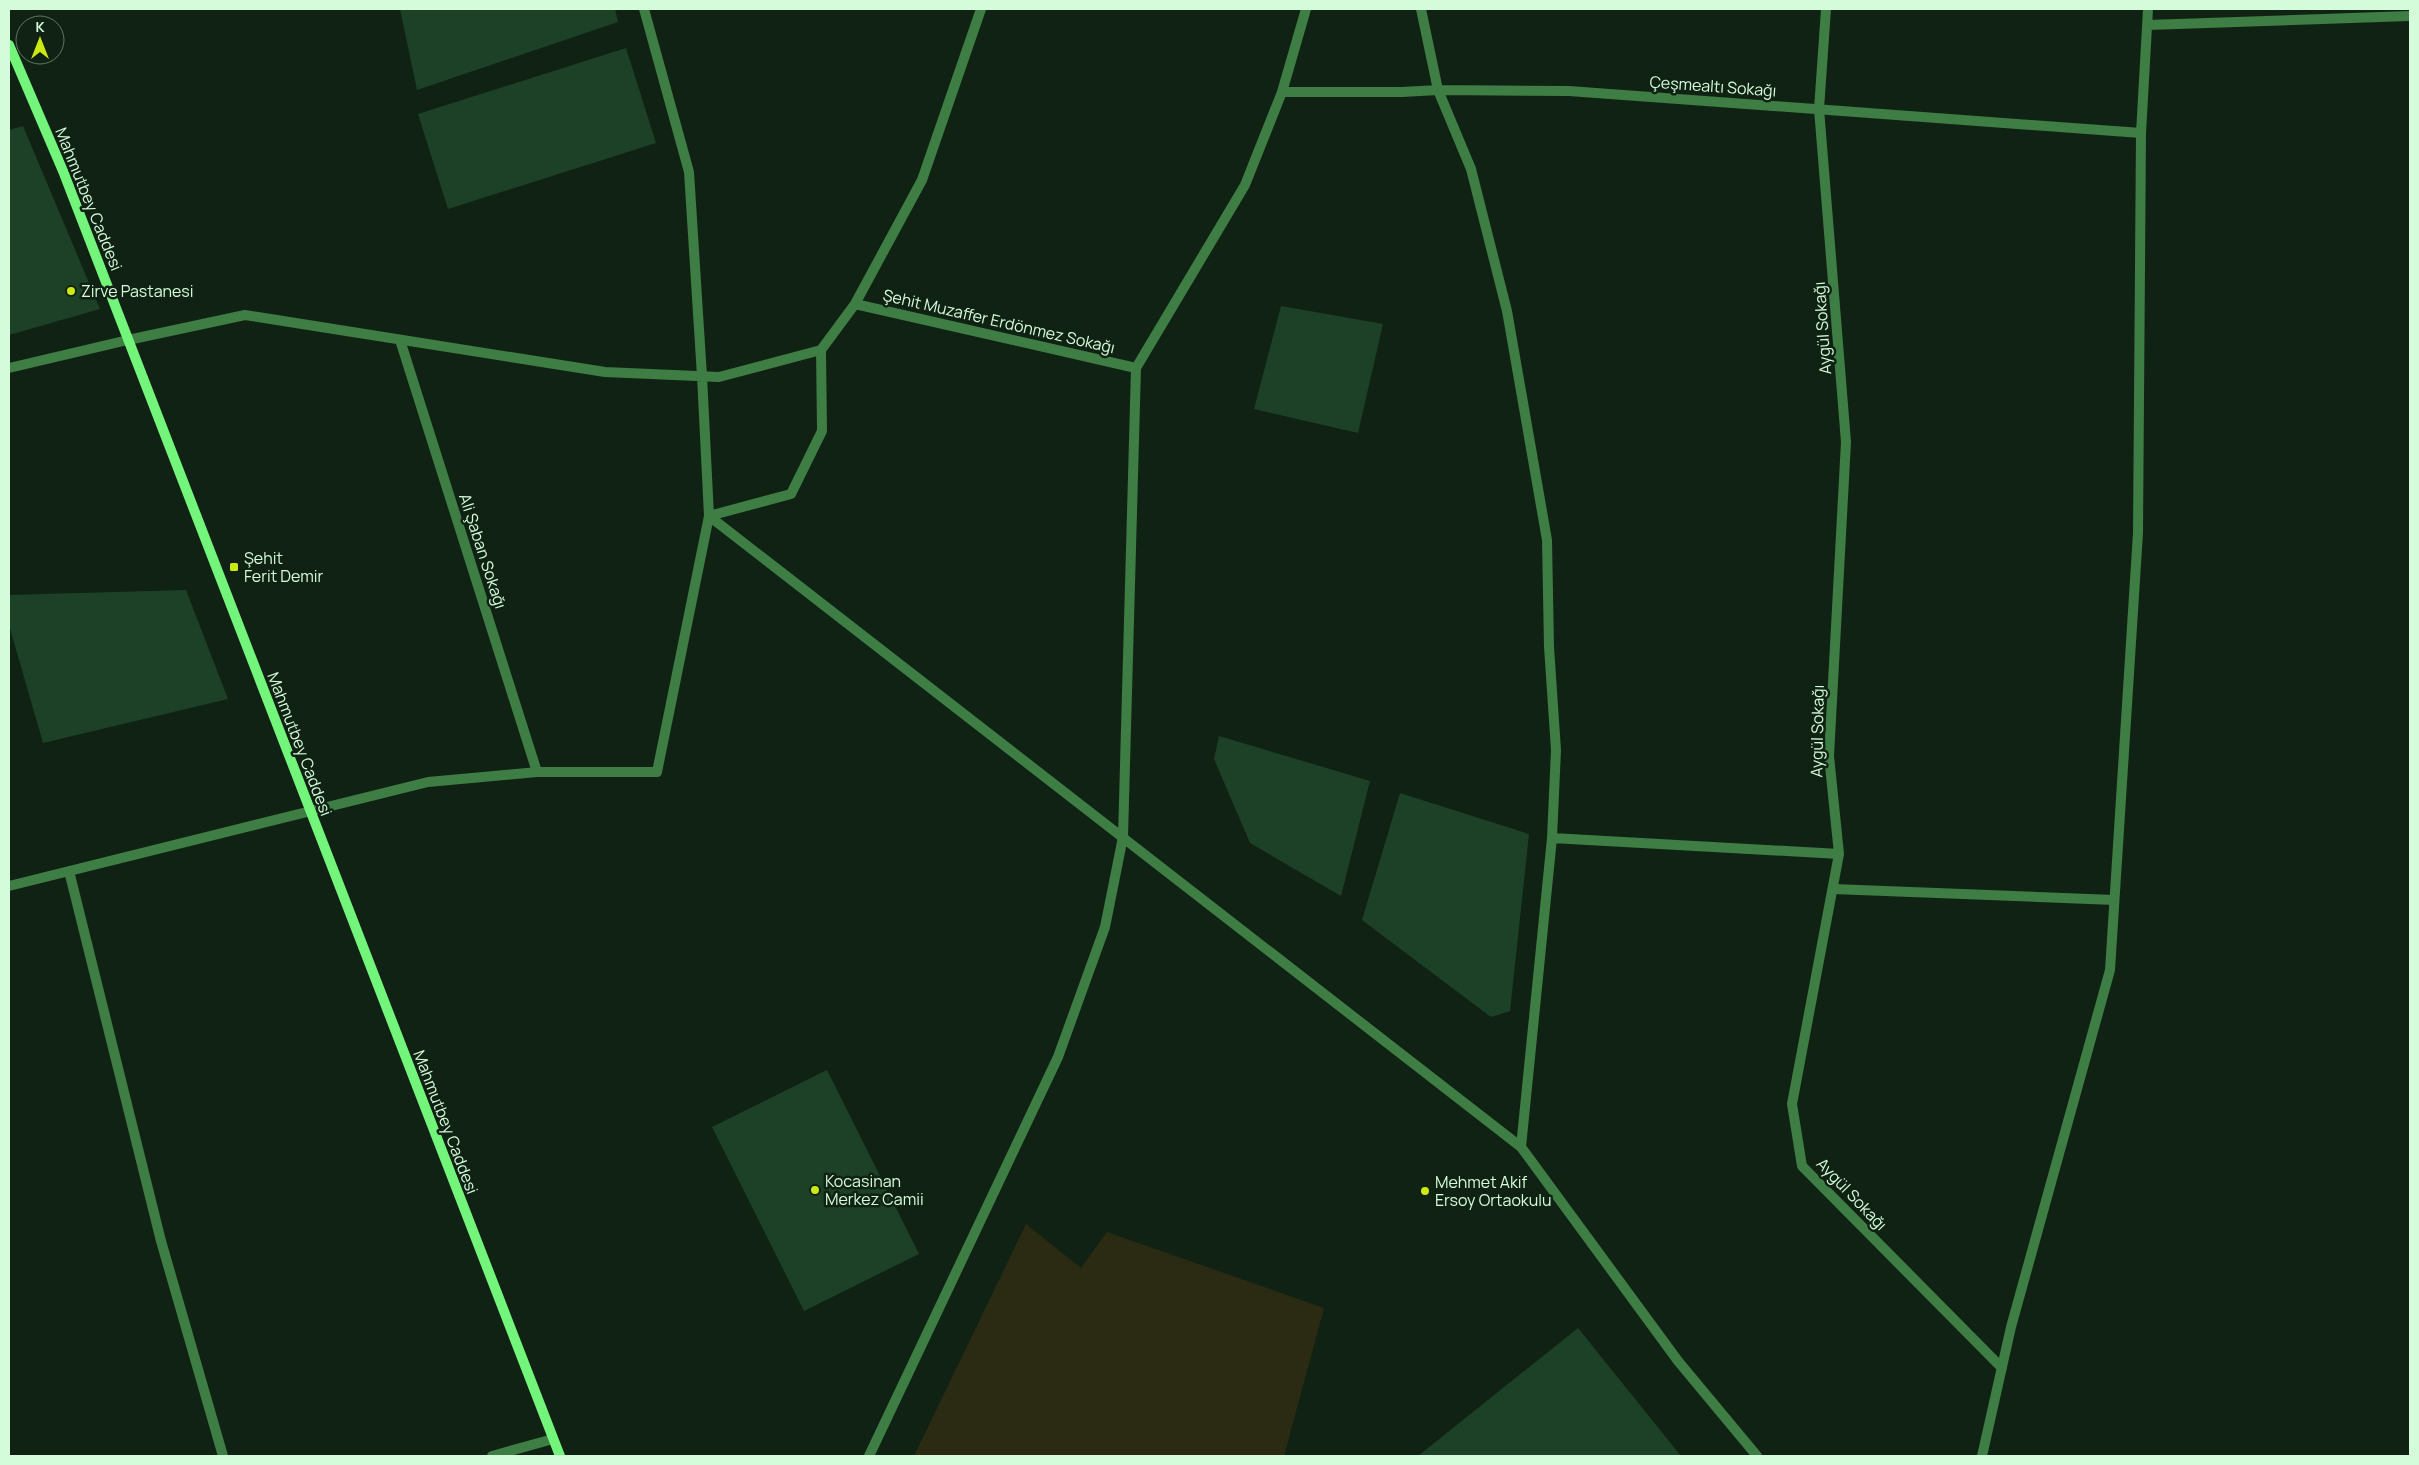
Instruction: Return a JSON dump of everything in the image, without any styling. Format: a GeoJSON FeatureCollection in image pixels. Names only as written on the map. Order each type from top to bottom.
{"type":"FeatureCollection","features":[{"type":"Feature","properties":{"kind":"main road","name":"Mahmutbey Caddesi"},"geometry":{"type":"LineString","coordinates":[[9,45],[63,171],[560,1456]]}},
{"type":"Feature","properties":{"kind":"street"},"geometry":{"type":"LineString","coordinates":[[9,886],[428,782],[537,772],[657,772],[709,516],[689,172],[644,9]]}},
{"type":"Feature","properties":{"kind":"street"},"geometry":{"type":"LineString","coordinates":[[709,516],[791,494],[822,431],[821,350],[855,304],[922,180],[981,9]]}},
{"type":"Feature","properties":{"kind":"street"},"geometry":{"type":"LineString","coordinates":[[869,1456],[1058,1057],[1105,927],[1123,837],[1136,368],[1245,185],[1282,92],[1306,9]]}},
{"type":"Feature","properties":{"kind":"street"},"geometry":{"type":"LineString","coordinates":[[1421,9],[1438,90],[1471,169],[1507,311],[1547,540],[1549,647],[1556,750],[1552,838],[1521,1147]]}},
{"type":"Feature","properties":{"kind":"street","name":"Aygül Sokağı"},"geometry":{"type":"LineString","coordinates":[[1826,9],[1820,109],[1846,442],[1829,756],[1839,854],[1792,1104],[1802,1166],[2002,1368]]}},
{"type":"Feature","properties":{"kind":"street"},"geometry":{"type":"LineString","coordinates":[[1982,1456],[2002,1368],[2110,970],[2138,533],[2141,133],[2148,9]]}},
{"type":"Feature","properties":{"kind":"street"},"geometry":{"type":"LineString","coordinates":[[2148,25],[2410,16]]}},
{"type":"Feature","properties":{"kind":"street","name":"Çeşmealtı Sokağı"},"geometry":{"type":"LineString","coordinates":[[1282,92],[1569,91],[2141,133]]}},
{"type":"Feature","properties":{"kind":"street","name":"Şehit Muzaffer Erdönmez Sokağı"},"geometry":{"type":"LineString","coordinates":[[855,304],[1136,368]]}},
{"type":"Feature","properties":{"kind":"street"},"geometry":{"type":"LineString","coordinates":[[9,368],[245,315],[605,372],[720,377],[821,350]]}},
{"type":"Feature","properties":{"kind":"street","name":"Ali Şaban Sokağı"},"geometry":{"type":"LineString","coordinates":[[400,340],[537,772]]}},
{"type":"Feature","properties":{"kind":"street"},"geometry":{"type":"LineString","coordinates":[[709,516],[1521,1147],[1678,1361],[1757,1456]]}},
{"type":"Feature","properties":{"kind":"street"},"geometry":{"type":"LineString","coordinates":[[1552,838],[1839,854]]}},
{"type":"Feature","properties":{"kind":"street"},"geometry":{"type":"LineString","coordinates":[[69,871],[161,1241],[223,1456]]}},
{"type":"Feature","properties":{"kind":"street"},"geometry":{"type":"LineString","coordinates":[[1833,889],[2114,900]]}},
{"type":"Feature","properties":{"kind":"street"},"geometry":{"type":"LineString","coordinates":[[492,1456],[553,1439]]}},
{"type":"Feature","properties":{"kind":"shaded area"},"geometry":{"type":"Polygon","coordinates":[[[1026,1224],[1081,1268],[1107,1232],[1324,1308],[1284,1456],[914,1456],[1026,1224]]]}},
{"type":"Feature","properties":{"kind":"building"},"geometry":{"type":"Polygon","coordinates":[[[400,9],[615,9],[618,22],[417,90],[400,9]]]}},
{"type":"Feature","properties":{"kind":"building"},"geometry":{"type":"Polygon","coordinates":[[[626,48],[656,143],[448,209],[418,114],[626,48]]]}},
{"type":"Feature","properties":{"kind":"building"},"geometry":{"type":"Polygon","coordinates":[[[23,126],[100,309],[9,335],[9,130],[23,126]]]}},
{"type":"Feature","properties":{"kind":"building"},"geometry":{"type":"Polygon","coordinates":[[[1281,306],[1383,324],[1358,433],[1254,409],[1281,306]]]}},
{"type":"Feature","properties":{"kind":"building"},"geometry":{"type":"Polygon","coordinates":[[[186,590],[228,699],[43,743],[9,625],[9,595],[186,590]]]}},
{"type":"Feature","properties":{"kind":"building"},"geometry":{"type":"Polygon","coordinates":[[[1219,736],[1370,781],[1341,896],[1250,843],[1214,759],[1219,736]]]}},
{"type":"Feature","properties":{"kind":"building"},"geometry":{"type":"Polygon","coordinates":[[[1400,793],[1529,834],[1510,1011],[1491,1017],[1362,920],[1400,793]]]}},
{"type":"Feature","properties":{"kind":"building","name":"Kocasinan Merkez Camii"},"geometry":{"type":"Polygon","coordinates":[[[827,1070],[919,1254],[804,1311],[712,1127],[827,1070]]]}},
{"type":"Feature","properties":{"kind":"building"},"geometry":{"type":"Polygon","coordinates":[[[1578,1328],[1681,1456],[1418,1456],[1578,1328]]]}},
{"type":"Feature","properties":{"kind":"place","name":"Zirve Pastanesi"},"geometry":{"type":"Point","coordinates":[71,291]}},
{"type":"Feature","properties":{"kind":"place","name":"Şehit Ferit Demir"},"geometry":{"type":"Point","coordinates":[234,567]}},
{"type":"Feature","properties":{"kind":"place","name":"Kocasinan Merkez Camii"},"geometry":{"type":"Point","coordinates":[815,1190]}},
{"type":"Feature","properties":{"kind":"place","name":"Mehmet Akif Ersoy Ortaokulu"},"geometry":{"type":"Point","coordinates":[1425,1191]}}]}
